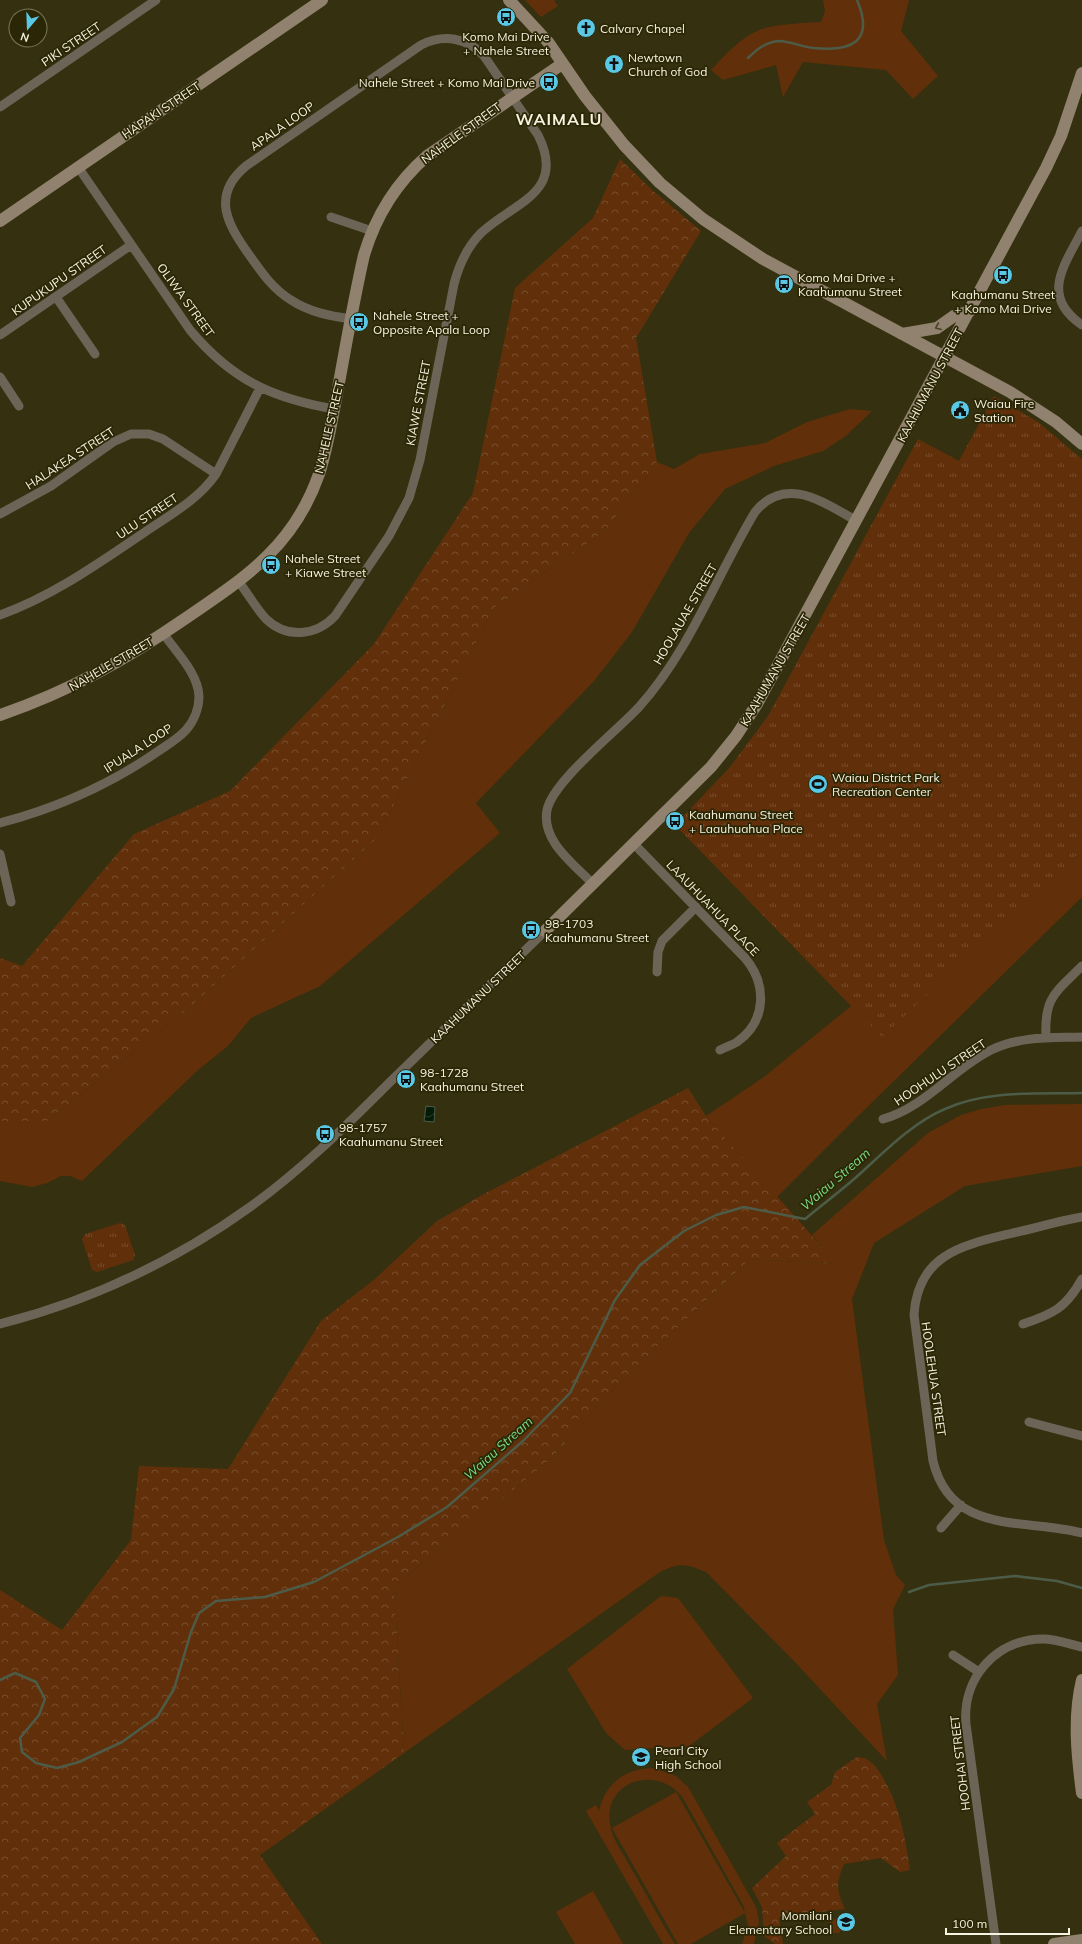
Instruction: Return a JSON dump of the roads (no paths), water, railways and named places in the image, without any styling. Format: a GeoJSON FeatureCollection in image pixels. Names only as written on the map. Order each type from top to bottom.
{"type":"FeatureCollection","features":[{"type":"Feature","properties":{"kind":"street","name":"PIKI STREET"},"geometry":{"type":"LineString","coordinates":[[0,107],[156,0]]}},
{"type":"Feature","properties":{"kind":"street","name":"HAPAKI STREET"},"geometry":{"type":"LineString","coordinates":[[0,221],[322,0]]}},
{"type":"Feature","properties":{"kind":"street"},"geometry":{"type":"LineString","coordinates":[[509,0],[539,32],[599,115],[633,155],[660,183],[703,219],[763,259],[1027,402],[1056,422],[1082,444]]}},
{"type":"Feature","properties":{"kind":"street","name":"APALA LOOP"},"geometry":{"type":"LineString","coordinates":[[351,319],[320,313],[299,305],[280,293],[264,276],[235,234],[228,221],[226,212],[226,197],[235,177],[240,171],[259,157],[421,45],[435,39],[455,38],[466,42],[479,51],[512,97]]}},
{"type":"Feature","properties":{"kind":"street","name":"NAHELE STREET"},"geometry":{"type":"LineString","coordinates":[[0,715],[31,704],[82,682],[110,667],[164,633],[239,582],[274,550],[302,512],[319,474],[334,410],[364,255],[372,231],[393,192],[417,165],[437,148],[562,64]]}},
{"type":"Feature","properties":{"kind":"street","name":"KAAHUMANU STREET"},"geometry":{"type":"LineString","coordinates":[[0,1324],[81,1298],[127,1278],[200,1240],[250,1207],[322,1149],[711,767],[747,721],[769,685],[970,311],[1052,157],[1061,136],[1082,73]]}},
{"type":"Feature","properties":{"kind":"street","name":"KIAWE STREET"},"geometry":{"type":"LineString","coordinates":[[239,582],[263,615],[273,624],[292,633],[314,630],[324,626],[335,616],[398,522],[409,498],[418,466],[454,284],[459,266],[467,251],[480,234],[530,198],[539,187],[547,171],[543,144],[512,97]]}},
{"type":"Feature","properties":{"kind":"street","name":"OLIWA STREET"},"geometry":{"type":"LineString","coordinates":[[78,167],[199,341],[233,371],[260,388],[286,399],[334,410]]}},
{"type":"Feature","properties":{"kind":"street"},"geometry":{"type":"LineString","coordinates":[[331,217],[372,231]]}},
{"type":"Feature","properties":{"kind":"street"},"geometry":{"type":"LineString","coordinates":[[1082,232],[1063,268],[1058,287],[1059,298],[1064,308],[1082,325]]}},
{"type":"Feature","properties":{"kind":"street","name":"KUPUKUPU STREET"},"geometry":{"type":"LineString","coordinates":[[0,335],[131,245]]}},
{"type":"Feature","properties":{"kind":"street"},"geometry":{"type":"LineString","coordinates":[[56,297],[95,354]]}},
{"type":"Feature","properties":{"kind":"street"},"geometry":{"type":"LineString","coordinates":[[902,334],[936,328],[954,316],[970,311]]}},
{"type":"Feature","properties":{"kind":"street"},"geometry":{"type":"LineString","coordinates":[[0,378],[20,406]]}},
{"type":"Feature","properties":{"kind":"street","name":"ULU STREET"},"geometry":{"type":"LineString","coordinates":[[0,615],[47,594],[92,568],[190,501],[211,482],[216,474],[260,388]]}},
{"type":"Feature","properties":{"kind":"street","name":"HALAKEA STREET"},"geometry":{"type":"LineString","coordinates":[[0,514],[51,486],[113,442],[131,434],[149,434],[163,439],[216,474]]}},
{"type":"Feature","properties":{"kind":"street","name":"HOOLAUAE STREET"},"geometry":{"type":"LineString","coordinates":[[593,884],[560,850],[551,836],[547,818],[552,796],[563,781],[631,715],[661,680],[686,640],[755,512],[764,503],[777,496],[795,493],[814,498],[857,521]]}},
{"type":"Feature","properties":{"kind":"street","name":"IPUALA LOOP"},"geometry":{"type":"LineString","coordinates":[[0,823],[49,808],[97,787],[139,764],[186,730],[197,710],[198,689],[191,673],[164,633]]}},
{"type":"Feature","properties":{"kind":"street","name":"LAAUHUAHUA PLACE"},"geometry":{"type":"LineString","coordinates":[[634,844],[752,966],[756,974],[761,989],[761,1005],[754,1023],[737,1042],[720,1050]]}},
{"type":"Feature","properties":{"kind":"street"},"geometry":{"type":"LineString","coordinates":[[0,854],[11,902]]}},
{"type":"Feature","properties":{"kind":"street"},"geometry":{"type":"LineString","coordinates":[[658,972],[658,952],[662,941],[696,907]]}},
{"type":"Feature","properties":{"kind":"street"},"geometry":{"type":"LineString","coordinates":[[1046,1038],[1046,1012],[1050,1001],[1061,986],[1082,966]]}},
{"type":"Feature","properties":{"kind":"street","name":"HOOHULU STREET"},"geometry":{"type":"LineString","coordinates":[[883,1119],[900,1115],[971,1062],[992,1050],[1022,1040],[1082,1037]]}},
{"type":"Feature","properties":{"kind":"street","name":"HOOLEHUA STREET"},"geometry":{"type":"LineString","coordinates":[[1082,1217],[959,1248],[936,1264],[920,1287],[915,1306],[914,1324],[933,1461],[945,1490],[969,1512],[986,1519],[1044,1525],[1082,1533]]}},
{"type":"Feature","properties":{"kind":"street"},"geometry":{"type":"LineString","coordinates":[[1023,1324],[1059,1309],[1071,1296],[1082,1279]]}},
{"type":"Feature","properties":{"kind":"street"},"geometry":{"type":"LineString","coordinates":[[1029,1422],[1082,1436]]}},
{"type":"Feature","properties":{"kind":"street"},"geometry":{"type":"LineString","coordinates":[[941,1528],[961,1505]]}},
{"type":"Feature","properties":{"kind":"street","name":"HOOHAI STREET"},"geometry":{"type":"LineString","coordinates":[[996,1944],[966,1716],[968,1694],[979,1672],[999,1652],[1024,1641],[1053,1640],[1082,1647]]}},
{"type":"Feature","properties":{"kind":"street"},"geometry":{"type":"LineString","coordinates":[[953,1656],[979,1672]]}},
{"type":"Feature","properties":{"kind":"street"},"geometry":{"type":"LineString","coordinates":[[1082,1680],[1078,1704],[1076,1741],[1082,1793]]}},
{"type":"Feature","properties":{"kind":"street"},"geometry":{"type":"LineString","coordinates":[[1054,1944],[1082,1940]]}},
{"type":"Feature","properties":{"kind":"water"},"geometry":{"type":"Polygon","coordinates":[[[426,1106],[435,1107],[434,1122],[424,1121],[426,1106]]]}},
{"type":"Feature","properties":{"kind":"waterway"},"geometry":{"type":"LineString","coordinates":[[748,58],[762,46],[779,41],[813,48],[827,49],[848,46],[856,41],[861,35],[863,26],[862,14],[857,0]]}},
{"type":"Feature","properties":{"kind":"waterway","name":"Waiau Stream"},"geometry":{"type":"LineString","coordinates":[[0,1680],[15,1673],[36,1682],[45,1699],[39,1715],[20,1738],[22,1752],[36,1763],[57,1768],[79,1762],[122,1742],[157,1717],[174,1689],[191,1632],[199,1613],[216,1601],[265,1597],[314,1582],[398,1537],[447,1507],[523,1441],[570,1393],[615,1300],[640,1265],[684,1231],[716,1215],[744,1207],[805,1219],[849,1183],[891,1145],[922,1121],[934,1114],[961,1103],[1012,1094],[1082,1093]]}},
{"type":"Feature","properties":{"kind":"waterway"},"geometry":{"type":"LineString","coordinates":[[909,1592],[929,1585],[1015,1576],[1057,1581],[1082,1588]]}},
{"type":"Feature","properties":{"kind":"place","name":"Komo Mai Drive + Nahele Street"},"geometry":{"type":"Point","coordinates":[506,17]}},
{"type":"Feature","properties":{"kind":"place","name":"Calvary Chapel"},"geometry":{"type":"Point","coordinates":[586,28]}},
{"type":"Feature","properties":{"kind":"place","name":"Newtown Church of God"},"geometry":{"type":"Point","coordinates":[614,64]}},
{"type":"Feature","properties":{"kind":"place","name":"Nahele Street + Komo Mai Drive"},"geometry":{"type":"Point","coordinates":[549,82]}},
{"type":"Feature","properties":{"kind":"place","name":"Kaahumanu Street + Komo Mai Drive"},"geometry":{"type":"Point","coordinates":[1003,275]}},
{"type":"Feature","properties":{"kind":"place","name":"Komo Mai Drive + Kaahumanu Street"},"geometry":{"type":"Point","coordinates":[784,284]}},
{"type":"Feature","properties":{"kind":"place","name":"Nahele Street + Opposite Apala Loop"},"geometry":{"type":"Point","coordinates":[359,322]}},
{"type":"Feature","properties":{"kind":"place","name":"Waiau Fire Station"},"geometry":{"type":"Point","coordinates":[960,410]}},
{"type":"Feature","properties":{"kind":"place","name":"Nahele Street + Kiawe Street"},"geometry":{"type":"Point","coordinates":[271,565]}},
{"type":"Feature","properties":{"kind":"place","name":"Waiau District Park Recreation Center"},"geometry":{"type":"Point","coordinates":[818,784]}},
{"type":"Feature","properties":{"kind":"place","name":"Kaahumanu Street + Laauhuahua Place"},"geometry":{"type":"Point","coordinates":[675,821]}},
{"type":"Feature","properties":{"kind":"place","name":"98-1703 Kaahumanu Street"},"geometry":{"type":"Point","coordinates":[531,930]}},
{"type":"Feature","properties":{"kind":"place","name":"98-1728 Kaahumanu Street"},"geometry":{"type":"Point","coordinates":[406,1079]}},
{"type":"Feature","properties":{"kind":"place","name":"98-1757 Kaahumanu Street"},"geometry":{"type":"Point","coordinates":[325,1134]}},
{"type":"Feature","properties":{"kind":"place","name":"Pearl City High School"},"geometry":{"type":"Point","coordinates":[641,1757]}},
{"type":"Feature","properties":{"kind":"place","name":"Momilani Elementary School"},"geometry":{"type":"Point","coordinates":[846,1922]}},
{"type":"Feature","properties":{"kind":"district","name":"WAIMALU"},"geometry":{"type":"Point","coordinates":[559,119]}}]}
